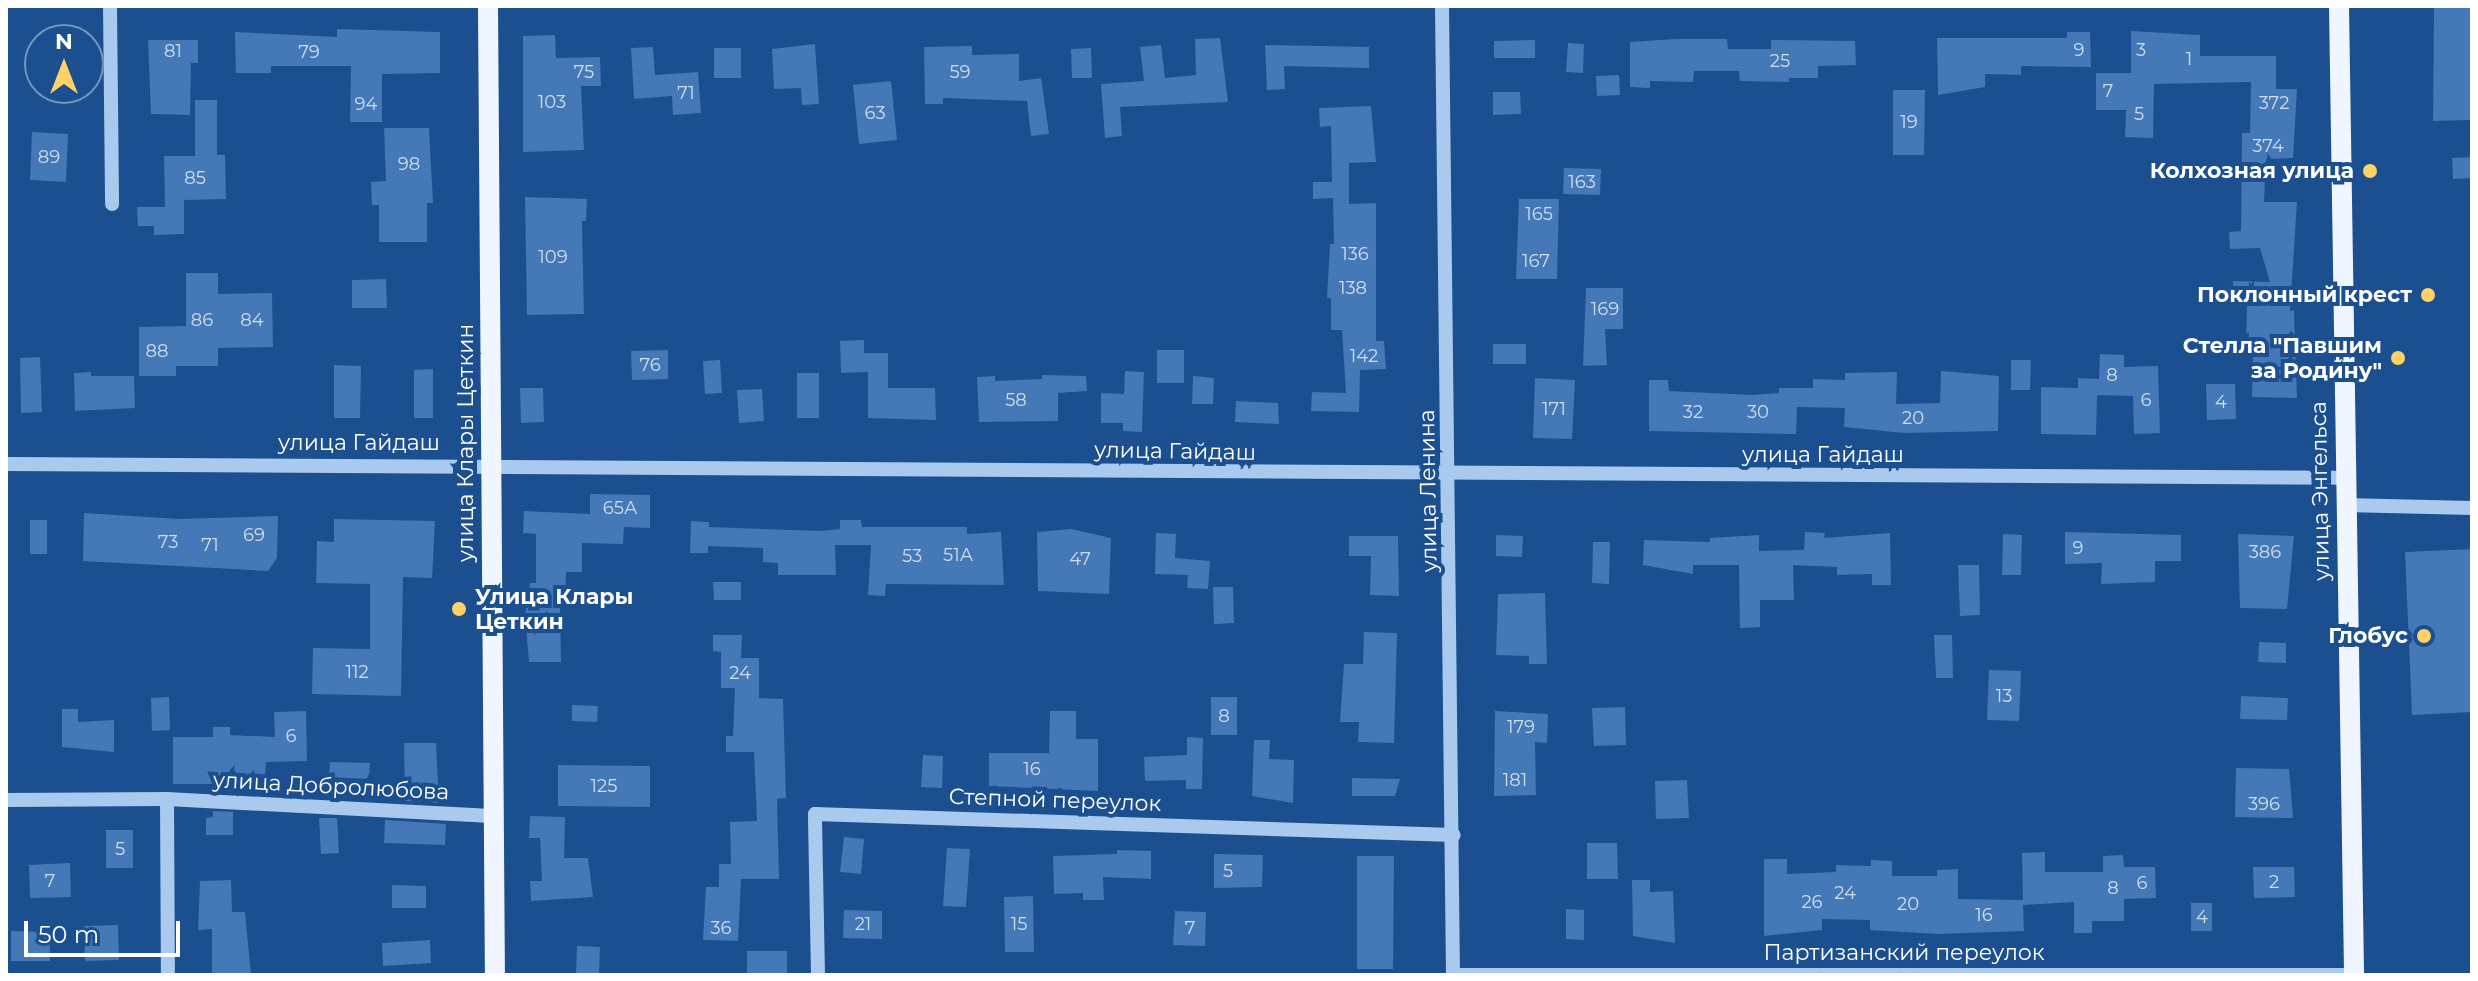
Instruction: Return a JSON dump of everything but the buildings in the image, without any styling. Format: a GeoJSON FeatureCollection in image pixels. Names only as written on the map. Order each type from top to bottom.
{"type":"FeatureCollection","features":[{"type":"Feature","properties":{"kind":"main road","name":"улица Клары Цеткин"},"geometry":{"type":"LineString","coordinates":[[488,6],[495,975]]}},
{"type":"Feature","properties":{"kind":"main road","name":"улица Энгельса"},"geometry":{"type":"LineString","coordinates":[[2339,6],[2343,478],[2354,975]]}},
{"type":"Feature","properties":{"kind":"street"},"geometry":{"type":"LineString","coordinates":[[110,6],[112,204]]}},
{"type":"Feature","properties":{"kind":"street","name":"улица Ленина"},"geometry":{"type":"LineString","coordinates":[[1442,6],[1450,476],[1453,975]]}},
{"type":"Feature","properties":{"kind":"street","name":"улица Гайдаш"},"geometry":{"type":"LineString","coordinates":[[6,464],[490,465],[1450,476],[2343,478]]}},
{"type":"Feature","properties":{"kind":"street"},"geometry":{"type":"LineString","coordinates":[[2344,505],[2472,508]]}},
{"type":"Feature","properties":{"kind":"street"},"geometry":{"type":"LineString","coordinates":[[167,799],[168,975]]}},
{"type":"Feature","properties":{"kind":"street","name":"улица Добролюбова"},"geometry":{"type":"LineString","coordinates":[[6,800],[167,799],[492,816]]}},
{"type":"Feature","properties":{"kind":"street","name":"Степной переулок"},"geometry":{"type":"LineString","coordinates":[[818,975],[815,814],[1454,835]]}},
{"type":"Feature","properties":{"kind":"street","name":"Партизанский переулок"},"geometry":{"type":"LineString","coordinates":[[1453,975],[2354,975]]}},
{"type":"Feature","properties":{"kind":"place","name":"Колхозная улица"},"geometry":{"type":"Point","coordinates":[2370,171]}},
{"type":"Feature","properties":{"kind":"place","name":"Поклонный крест"},"geometry":{"type":"Point","coordinates":[2428,295]}},
{"type":"Feature","properties":{"kind":"place","name":"Стелла \"Павшим за Родину\""},"geometry":{"type":"Point","coordinates":[2398,358]}},
{"type":"Feature","properties":{"kind":"place","name":"Улица Клары Цеткин"},"geometry":{"type":"Point","coordinates":[459,609]}},
{"type":"Feature","properties":{"kind":"place","name":"Глобус"},"geometry":{"type":"Point","coordinates":[2424,636]}}]}
